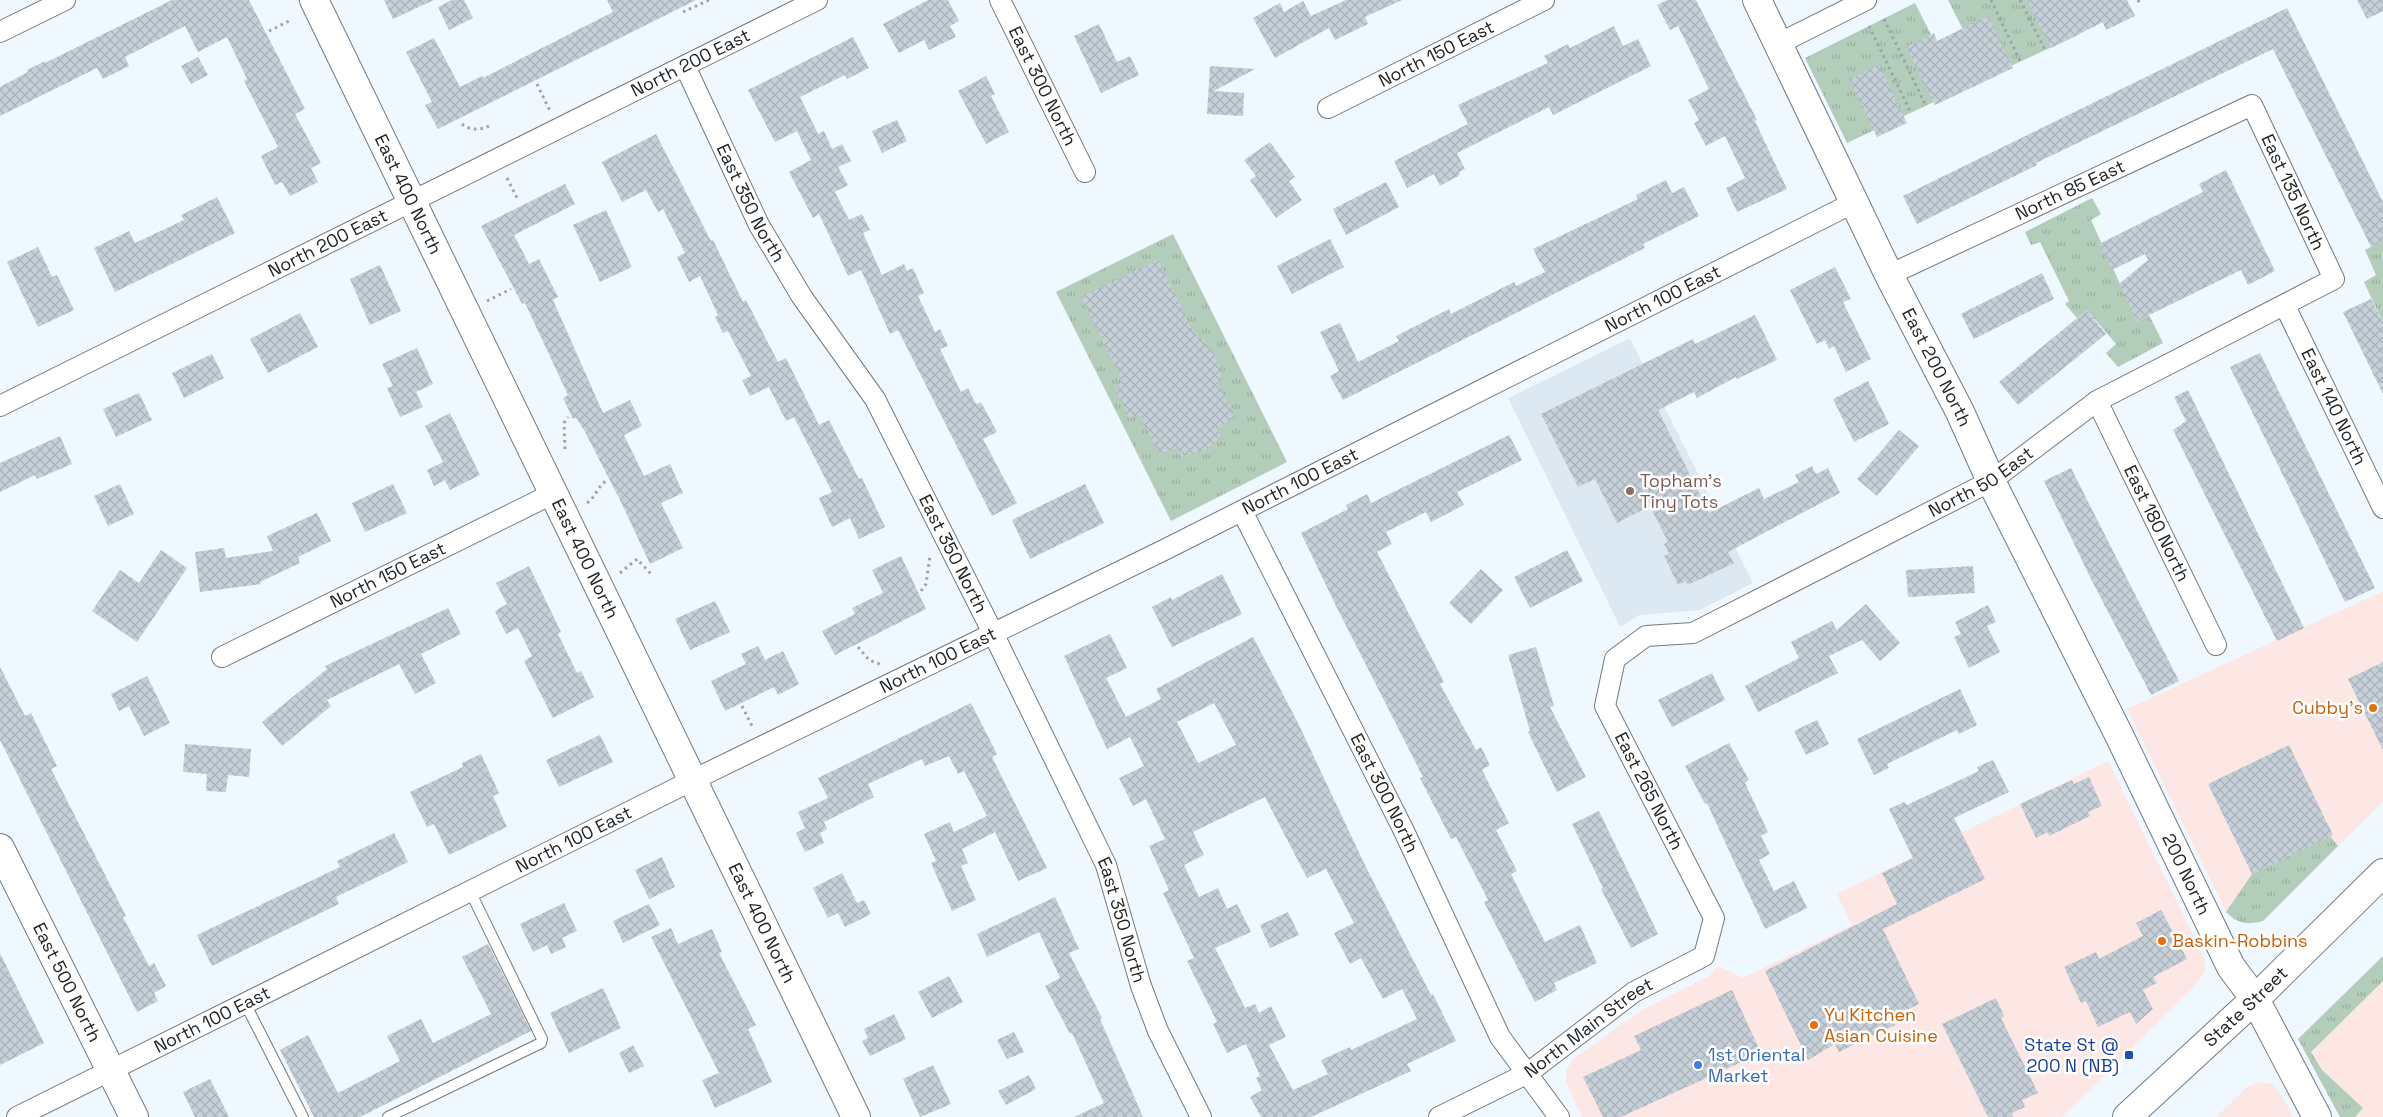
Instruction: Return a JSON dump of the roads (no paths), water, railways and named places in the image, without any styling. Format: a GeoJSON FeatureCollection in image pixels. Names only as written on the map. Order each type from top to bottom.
{"type":"FeatureCollection","features":[{"type":"Feature","properties":{"kind":"main road","name":"East 400 North"},"geometry":{"type":"LineString","coordinates":[[314,0],[856,1117]]}},
{"type":"Feature","properties":{"kind":"main road","name":"East 200 North"},"geometry":{"type":"LineString","coordinates":[[1757,0],[1889,275],[1960,412],[1991,480],[2118,733]]}},
{"type":"Feature","properties":{"kind":"main road","name":"200 North"},"geometry":{"type":"LineString","coordinates":[[2118,733],[2231,967],[2255,999],[2316,1117]]}},
{"type":"Feature","properties":{"kind":"main road","name":"East 500 North"},"geometry":{"type":"LineString","coordinates":[[0,848],[134,1117]]}},
{"type":"Feature","properties":{"kind":"main road","name":"State Street"},"geometry":{"type":"LineString","coordinates":[[2127,1117],[2255,999],[2383,873]]}},
{"type":"Feature","properties":{"kind":"street"},"geometry":{"type":"LineString","coordinates":[[0,32],[65,0]]}},
{"type":"Feature","properties":{"kind":"street","name":"North 200 East"},"geometry":{"type":"LineString","coordinates":[[0,406],[818,0]]}},
{"type":"Feature","properties":{"kind":"street","name":"East 300 North"},"geometry":{"type":"LineString","coordinates":[[1000,0],[1085,172]]}},
{"type":"Feature","properties":{"kind":"street","name":"North 150 East"},"geometry":{"type":"LineString","coordinates":[[1328,108],[1544,0]]}},
{"type":"Feature","properties":{"kind":"street"},"geometry":{"type":"LineString","coordinates":[[1778,44],[1866,0]]}},
{"type":"Feature","properties":{"kind":"street","name":"East 350 North"},"geometry":{"type":"LineString","coordinates":[[685,66],[759,225],[802,297],[875,399],[994,634],[1106,865],[1136,969],[1158,1031],[1201,1117]]}},
{"type":"Feature","properties":{"kind":"street","name":"North 85 East"},"geometry":{"type":"LineString","coordinates":[[1889,275],[2252,104]]}},
{"type":"Feature","properties":{"kind":"street","name":"East 135 North"},"geometry":{"type":"LineString","coordinates":[[2252,104],[2334,279]]}},
{"type":"Feature","properties":{"kind":"street","name":"North 100 East"},"geometry":{"type":"LineString","coordinates":[[18,1117],[693,780],[1242,512],[1855,202]]}},
{"type":"Feature","properties":{"kind":"street","name":"North 50 East"},"geometry":{"type":"LineString","coordinates":[[1616,659],[1646,636],[1693,633],[1991,480],[2097,401],[2285,306],[2334,279]]}},
{"type":"Feature","properties":{"kind":"street","name":"East 140 North"},"geometry":{"type":"LineString","coordinates":[[2285,306],[2383,508]]}},
{"type":"Feature","properties":{"kind":"street","name":"East 180 North"},"geometry":{"type":"LineString","coordinates":[[2097,401],[2216,645]]}},
{"type":"Feature","properties":{"kind":"street","name":"North 150 East"},"geometry":{"type":"LineString","coordinates":[[222,657],[554,493]]}},
{"type":"Feature","properties":{"kind":"street","name":"East 300 North"},"geometry":{"type":"LineString","coordinates":[[1242,512],[1403,829],[1500,1037],[1559,1117]]}},
{"type":"Feature","properties":{"kind":"street","name":"East 265 North"},"geometry":{"type":"LineString","coordinates":[[1616,659],[1605,706],[1714,918]]}},
{"type":"Feature","properties":{"kind":"street","name":"North Main Street"},"geometry":{"type":"LineString","coordinates":[[1439,1117],[1528,1073],[1634,992],[1704,956],[1714,918]]}},
{"type":"Feature","properties":{"kind":"lane"},"geometry":{"type":"LineString","coordinates":[[388,1117],[541,1043],[542,1039],[470,891]]}},
{"type":"Feature","properties":{"kind":"lane"},"geometry":{"type":"LineString","coordinates":[[246,1004],[302,1117]]}},
{"type":"Feature","properties":{"kind":"place","name":"Topham's Tiny Tots"},"geometry":{"type":"Point","coordinates":[1630,491]}},
{"type":"Feature","properties":{"kind":"place","name":"Cubby's"},"geometry":{"type":"Point","coordinates":[2373,708]}},
{"type":"Feature","properties":{"kind":"place","name":"Baskin-Robbins"},"geometry":{"type":"Point","coordinates":[2162,941]}},
{"type":"Feature","properties":{"kind":"place","name":"Yu Kitchen Asian Cuisine"},"geometry":{"type":"Point","coordinates":[1814,1025]}},
{"type":"Feature","properties":{"kind":"place","name":"State St @ 200 N (NB)"},"geometry":{"type":"Point","coordinates":[2129,1055]}},
{"type":"Feature","properties":{"kind":"place","name":"1st Oriental Market"},"geometry":{"type":"Point","coordinates":[1698,1065]}}]}
